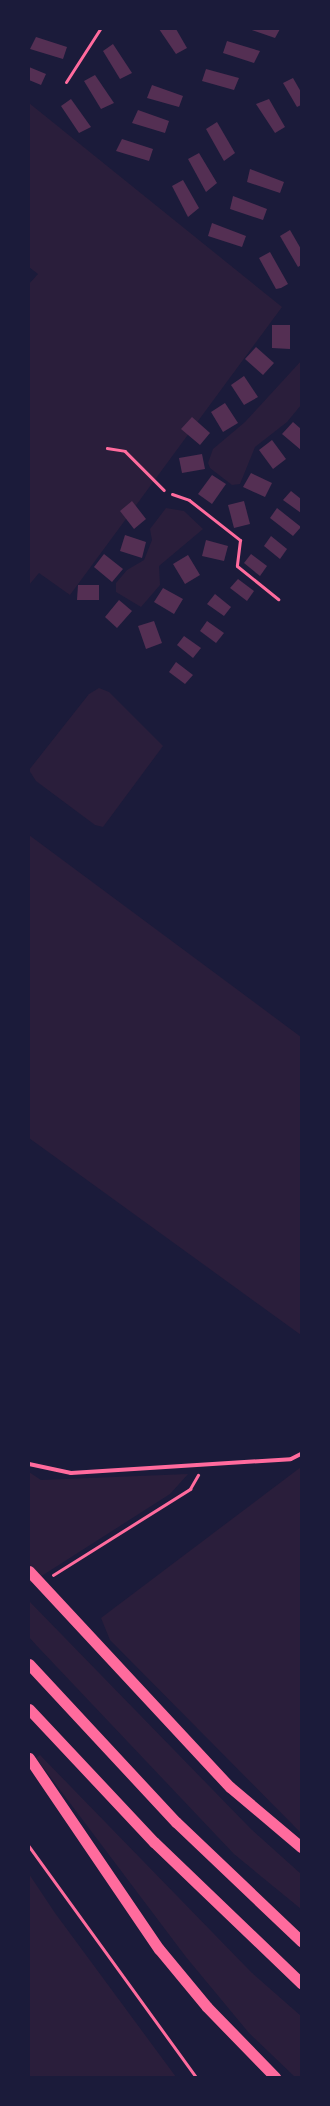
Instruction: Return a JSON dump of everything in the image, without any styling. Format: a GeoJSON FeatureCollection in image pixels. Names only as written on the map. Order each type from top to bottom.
{"type":"FeatureCollection","features":[{"type":"Feature","properties":{"kind":"highway"},"geometry":{"type":"LineString","coordinates":[[29,1571],[230,1787],[301,1847]]}},
{"type":"Feature","properties":{"kind":"highway"},"geometry":{"type":"LineString","coordinates":[[29,1664],[176,1822],[301,1941]]}},
{"type":"Feature","properties":{"kind":"highway"},"geometry":{"type":"LineString","coordinates":[[29,1709],[159,1847],[301,1983]]}},
{"type":"Feature","properties":{"kind":"highway"},"geometry":{"type":"LineString","coordinates":[[29,1758],[159,1949],[207,2007],[275,2077]]}},
{"type":"Feature","properties":{"kind":"street"},"geometry":{"type":"LineString","coordinates":[[29,1464],[71,1473],[291,1459],[301,1454]]}},
{"type":"Feature","properties":{"kind":"lane"},"geometry":{"type":"LineString","coordinates":[[66,82],[100,29]]}},
{"type":"Feature","properties":{"kind":"lane"},"geometry":{"type":"LineString","coordinates":[[172,494],[189,500],[240,540],[238,566],[278,599]]}},
{"type":"Feature","properties":{"kind":"path"},"geometry":{"type":"LineString","coordinates":[[107,448],[125,451],[156,486],[172,494]]}},
{"type":"Feature","properties":{"kind":"path"},"geometry":{"type":"LineString","coordinates":[[52,1575],[190,1489],[197,1481],[199,1465]]}},
{"type":"Feature","properties":{"kind":"path"},"geometry":{"type":"LineString","coordinates":[[29,1846],[196,2077]]}},
{"type":"Feature","properties":{"kind":"shaded area"},"geometry":{"type":"Polygon","coordinates":[[[29,103],[282,307],[70,595],[39,573],[29,585],[29,284],[38,274],[29,267],[29,103]]]}},
{"type":"Feature","properties":{"kind":"shaded area"},"geometry":{"type":"Polygon","coordinates":[[[301,361],[301,405],[287,422],[255,447],[240,484],[232,485],[210,468],[208,463],[213,449],[245,422],[301,361]]]}},
{"type":"Feature","properties":{"kind":"shaded area"},"geometry":{"type":"Polygon","coordinates":[[[166,508],[184,511],[203,529],[159,566],[160,585],[141,607],[116,592],[116,583],[127,570],[144,560],[152,540],[150,529],[166,508]]]}},
{"type":"Feature","properties":{"kind":"shaded area"},"geometry":{"type":"Polygon","coordinates":[[[99,688],[109,692],[163,746],[103,827],[95,825],[36,781],[29,770],[89,694],[99,688]]]}},
{"type":"Feature","properties":{"kind":"shaded area"},"geometry":{"type":"Polygon","coordinates":[[[29,835],[301,1037],[301,1335],[29,1138],[29,835]]]}},
{"type":"Feature","properties":{"kind":"shaded area"},"geometry":{"type":"Polygon","coordinates":[[[301,1467],[301,1833],[110,1640],[101,1618],[301,1467]]]}},
{"type":"Feature","properties":{"kind":"shaded area"},"geometry":{"type":"Polygon","coordinates":[[[29,1472],[41,1480],[188,1474],[170,1494],[29,1584],[29,1472]]]}},
{"type":"Feature","properties":{"kind":"shaded area"},"geometry":{"type":"Polygon","coordinates":[[[29,1601],[251,1829],[301,1874],[301,1909],[234,1854],[29,1637],[29,1601]]]}},
{"type":"Feature","properties":{"kind":"shaded area"},"geometry":{"type":"Polygon","coordinates":[[[40,1755],[251,1972],[301,2016],[301,2077],[295,2077],[249,2033],[186,1957],[36,1758],[40,1755]]]}},
{"type":"Feature","properties":{"kind":"shaded area"},"geometry":{"type":"Polygon","coordinates":[[[29,1874],[55,1913],[176,2077],[29,2077],[29,1874]]]}},
{"type":"Feature","properties":{"kind":"building"},"geometry":{"type":"Polygon","coordinates":[[[159,29],[176,29],[187,48],[176,54],[159,29]]]}},
{"type":"Feature","properties":{"kind":"building"},"geometry":{"type":"Polygon","coordinates":[[[249,29],[280,29],[275,38],[249,29]]]}},
{"type":"Feature","properties":{"kind":"building"},"geometry":{"type":"Polygon","coordinates":[[[36,37],[67,47],[63,59],[30,49],[36,37]]]}},
{"type":"Feature","properties":{"kind":"building"},"geometry":{"type":"Polygon","coordinates":[[[227,41],[260,51],[254,63],[223,53],[227,41]]]}},
{"type":"Feature","properties":{"kind":"building"},"geometry":{"type":"Polygon","coordinates":[[[113,44],[132,73],[120,79],[103,51],[113,44]]]}},
{"type":"Feature","properties":{"kind":"building"},"geometry":{"type":"Polygon","coordinates":[[[29,67],[46,74],[41,85],[29,80],[29,67]]]}},
{"type":"Feature","properties":{"kind":"building"},"geometry":{"type":"Polygon","coordinates":[[[206,69],[239,78],[234,90],[202,81],[206,69]]]}},
{"type":"Feature","properties":{"kind":"building"},"geometry":{"type":"Polygon","coordinates":[[[95,75],[114,103],[101,109],[84,81],[95,75]]]}},
{"type":"Feature","properties":{"kind":"building"},"geometry":{"type":"Polygon","coordinates":[[[293,78],[301,92],[301,105],[297,107],[283,83],[293,78]]]}},
{"type":"Feature","properties":{"kind":"building"},"geometry":{"type":"Polygon","coordinates":[[[152,85],[183,96],[179,107],[147,98],[152,85]]]}},
{"type":"Feature","properties":{"kind":"building"},"geometry":{"type":"Polygon","coordinates":[[[71,99],[91,127],[79,133],[61,106],[71,99]]]}},
{"type":"Feature","properties":{"kind":"building"},"geometry":{"type":"Polygon","coordinates":[[[269,99],[285,127],[275,133],[256,104],[269,99]]]}},
{"type":"Feature","properties":{"kind":"building"},"geometry":{"type":"Polygon","coordinates":[[[138,110],[169,121],[165,133],[132,123],[138,110]]]}},
{"type":"Feature","properties":{"kind":"building"},"geometry":{"type":"Polygon","coordinates":[[[217,122],[235,153],[224,161],[206,129],[217,122]]]}},
{"type":"Feature","properties":{"kind":"building"},"geometry":{"type":"Polygon","coordinates":[[[122,139],[153,149],[149,161],[116,151],[122,139]]]}},
{"type":"Feature","properties":{"kind":"building"},"geometry":{"type":"Polygon","coordinates":[[[199,153],[217,183],[206,192],[188,159],[199,153]]]}},
{"type":"Feature","properties":{"kind":"building"},"geometry":{"type":"Polygon","coordinates":[[[250,169],[284,182],[280,193],[247,182],[250,169]]]}},
{"type":"Feature","properties":{"kind":"building"},"geometry":{"type":"Polygon","coordinates":[[[183,180],[199,208],[188,217],[172,186],[183,180]]]}},
{"type":"Feature","properties":{"kind":"building"},"geometry":{"type":"Polygon","coordinates":[[[233,196],[267,209],[263,220],[230,209],[233,196]]]}},
{"type":"Feature","properties":{"kind":"building"},"geometry":{"type":"Polygon","coordinates":[[[212,223],[246,236],[242,247],[208,236],[212,223]]]}},
{"type":"Feature","properties":{"kind":"building"},"geometry":{"type":"Polygon","coordinates":[[[290,230],[301,249],[301,265],[298,267],[280,236],[290,230]]]}},
{"type":"Feature","properties":{"kind":"building"},"geometry":{"type":"Polygon","coordinates":[[[270,252],[288,284],[281,288],[276,289],[259,258],[270,252]]]}},
{"type":"Feature","properties":{"kind":"building"},"geometry":{"type":"Polygon","coordinates":[[[272,325],[290,325],[290,349],[272,348],[272,325]]]}},
{"type":"Feature","properties":{"kind":"building"},"geometry":{"type":"Polygon","coordinates":[[[256,347],[274,363],[263,375],[245,359],[256,347]]]}},
{"type":"Feature","properties":{"kind":"building"},"geometry":{"type":"Polygon","coordinates":[[[244,376],[258,397],[244,405],[231,385],[244,376]]]}},
{"type":"Feature","properties":{"kind":"building"},"geometry":{"type":"Polygon","coordinates":[[[225,403],[238,423],[223,432],[211,412],[225,403]]]}},
{"type":"Feature","properties":{"kind":"building"},"geometry":{"type":"Polygon","coordinates":[[[192,417],[210,433],[200,445],[181,429],[192,417]]]}},
{"type":"Feature","properties":{"kind":"building"},"geometry":{"type":"Polygon","coordinates":[[[293,422],[301,429],[301,450],[282,434],[293,422]]]}},
{"type":"Feature","properties":{"kind":"building"},"geometry":{"type":"Polygon","coordinates":[[[272,440],[286,459],[273,469],[259,450],[272,440]]]}},
{"type":"Feature","properties":{"kind":"building"},"geometry":{"type":"Polygon","coordinates":[[[202,454],[205,469],[182,473],[179,458],[202,454]]]}},
{"type":"Feature","properties":{"kind":"building"},"geometry":{"type":"Polygon","coordinates":[[[251,473],[272,483],[265,497],[243,487],[251,473]]]}},
{"type":"Feature","properties":{"kind":"building"},"geometry":{"type":"Polygon","coordinates":[[[212,475],[226,484],[212,504],[198,494],[212,475]]]}},
{"type":"Feature","properties":{"kind":"building"},"geometry":{"type":"Polygon","coordinates":[[[291,491],[301,499],[301,513],[283,500],[291,491]]]}},
{"type":"Feature","properties":{"kind":"building"},"geometry":{"type":"Polygon","coordinates":[[[132,501],[146,519],[134,529],[120,511],[132,501]]]}},
{"type":"Feature","properties":{"kind":"building"},"geometry":{"type":"Polygon","coordinates":[[[244,501],[250,524],[234,528],[228,505],[244,501]]]}},
{"type":"Feature","properties":{"kind":"building"},"geometry":{"type":"Polygon","coordinates":[[[277,508],[301,527],[293,536],[270,518],[277,508]]]}},
{"type":"Feature","properties":{"kind":"building"},"geometry":{"type":"Polygon","coordinates":[[[125,535],[146,542],[142,558],[120,551],[125,535]]]}},
{"type":"Feature","properties":{"kind":"building"},"geometry":{"type":"Polygon","coordinates":[[[271,536],[287,549],[280,559],[264,546],[271,536]]]}},
{"type":"Feature","properties":{"kind":"building"},"geometry":{"type":"Polygon","coordinates":[[[206,540],[228,546],[224,561],[202,556],[206,540]]]}},
{"type":"Feature","properties":{"kind":"building"},"geometry":{"type":"Polygon","coordinates":[[[104,554],[123,569],[112,582],[94,567],[104,554]]]}},
{"type":"Feature","properties":{"kind":"building"},"geometry":{"type":"Polygon","coordinates":[[[251,554],[267,566],[260,576],[244,563],[251,554]]]}},
{"type":"Feature","properties":{"kind":"building"},"geometry":{"type":"Polygon","coordinates":[[[188,555],[200,575],[185,584],[173,564],[188,555]]]}},
{"type":"Feature","properties":{"kind":"building"},"geometry":{"type":"Polygon","coordinates":[[[238,579],[254,591],[247,601],[230,588],[238,579]]]}},
{"type":"Feature","properties":{"kind":"building"},"geometry":{"type":"Polygon","coordinates":[[[78,585],[99,585],[99,600],[77,600],[78,585]]]}},
{"type":"Feature","properties":{"kind":"building"},"geometry":{"type":"Polygon","coordinates":[[[163,588],[183,599],[174,614],[154,602],[163,588]]]}},
{"type":"Feature","properties":{"kind":"building"},"geometry":{"type":"Polygon","coordinates":[[[215,594],[231,607],[224,616],[207,604],[215,594]]]}},
{"type":"Feature","properties":{"kind":"building"},"geometry":{"type":"Polygon","coordinates":[[[119,600],[132,611],[117,628],[105,617],[119,600]]]}},
{"type":"Feature","properties":{"kind":"building"},"geometry":{"type":"Polygon","coordinates":[[[154,621],[162,643],[146,649],[138,626],[154,621]]]}},
{"type":"Feature","properties":{"kind":"building"},"geometry":{"type":"Polygon","coordinates":[[[207,621],[224,633],[216,643],[200,631],[207,621]]]}},
{"type":"Feature","properties":{"kind":"building"},"geometry":{"type":"Polygon","coordinates":[[[184,636],[201,648],[193,658],[177,645],[184,636]]]}},
{"type":"Feature","properties":{"kind":"building"},"geometry":{"type":"Polygon","coordinates":[[[176,662],[193,675],[185,684],[169,672],[176,662]]]}}]}
